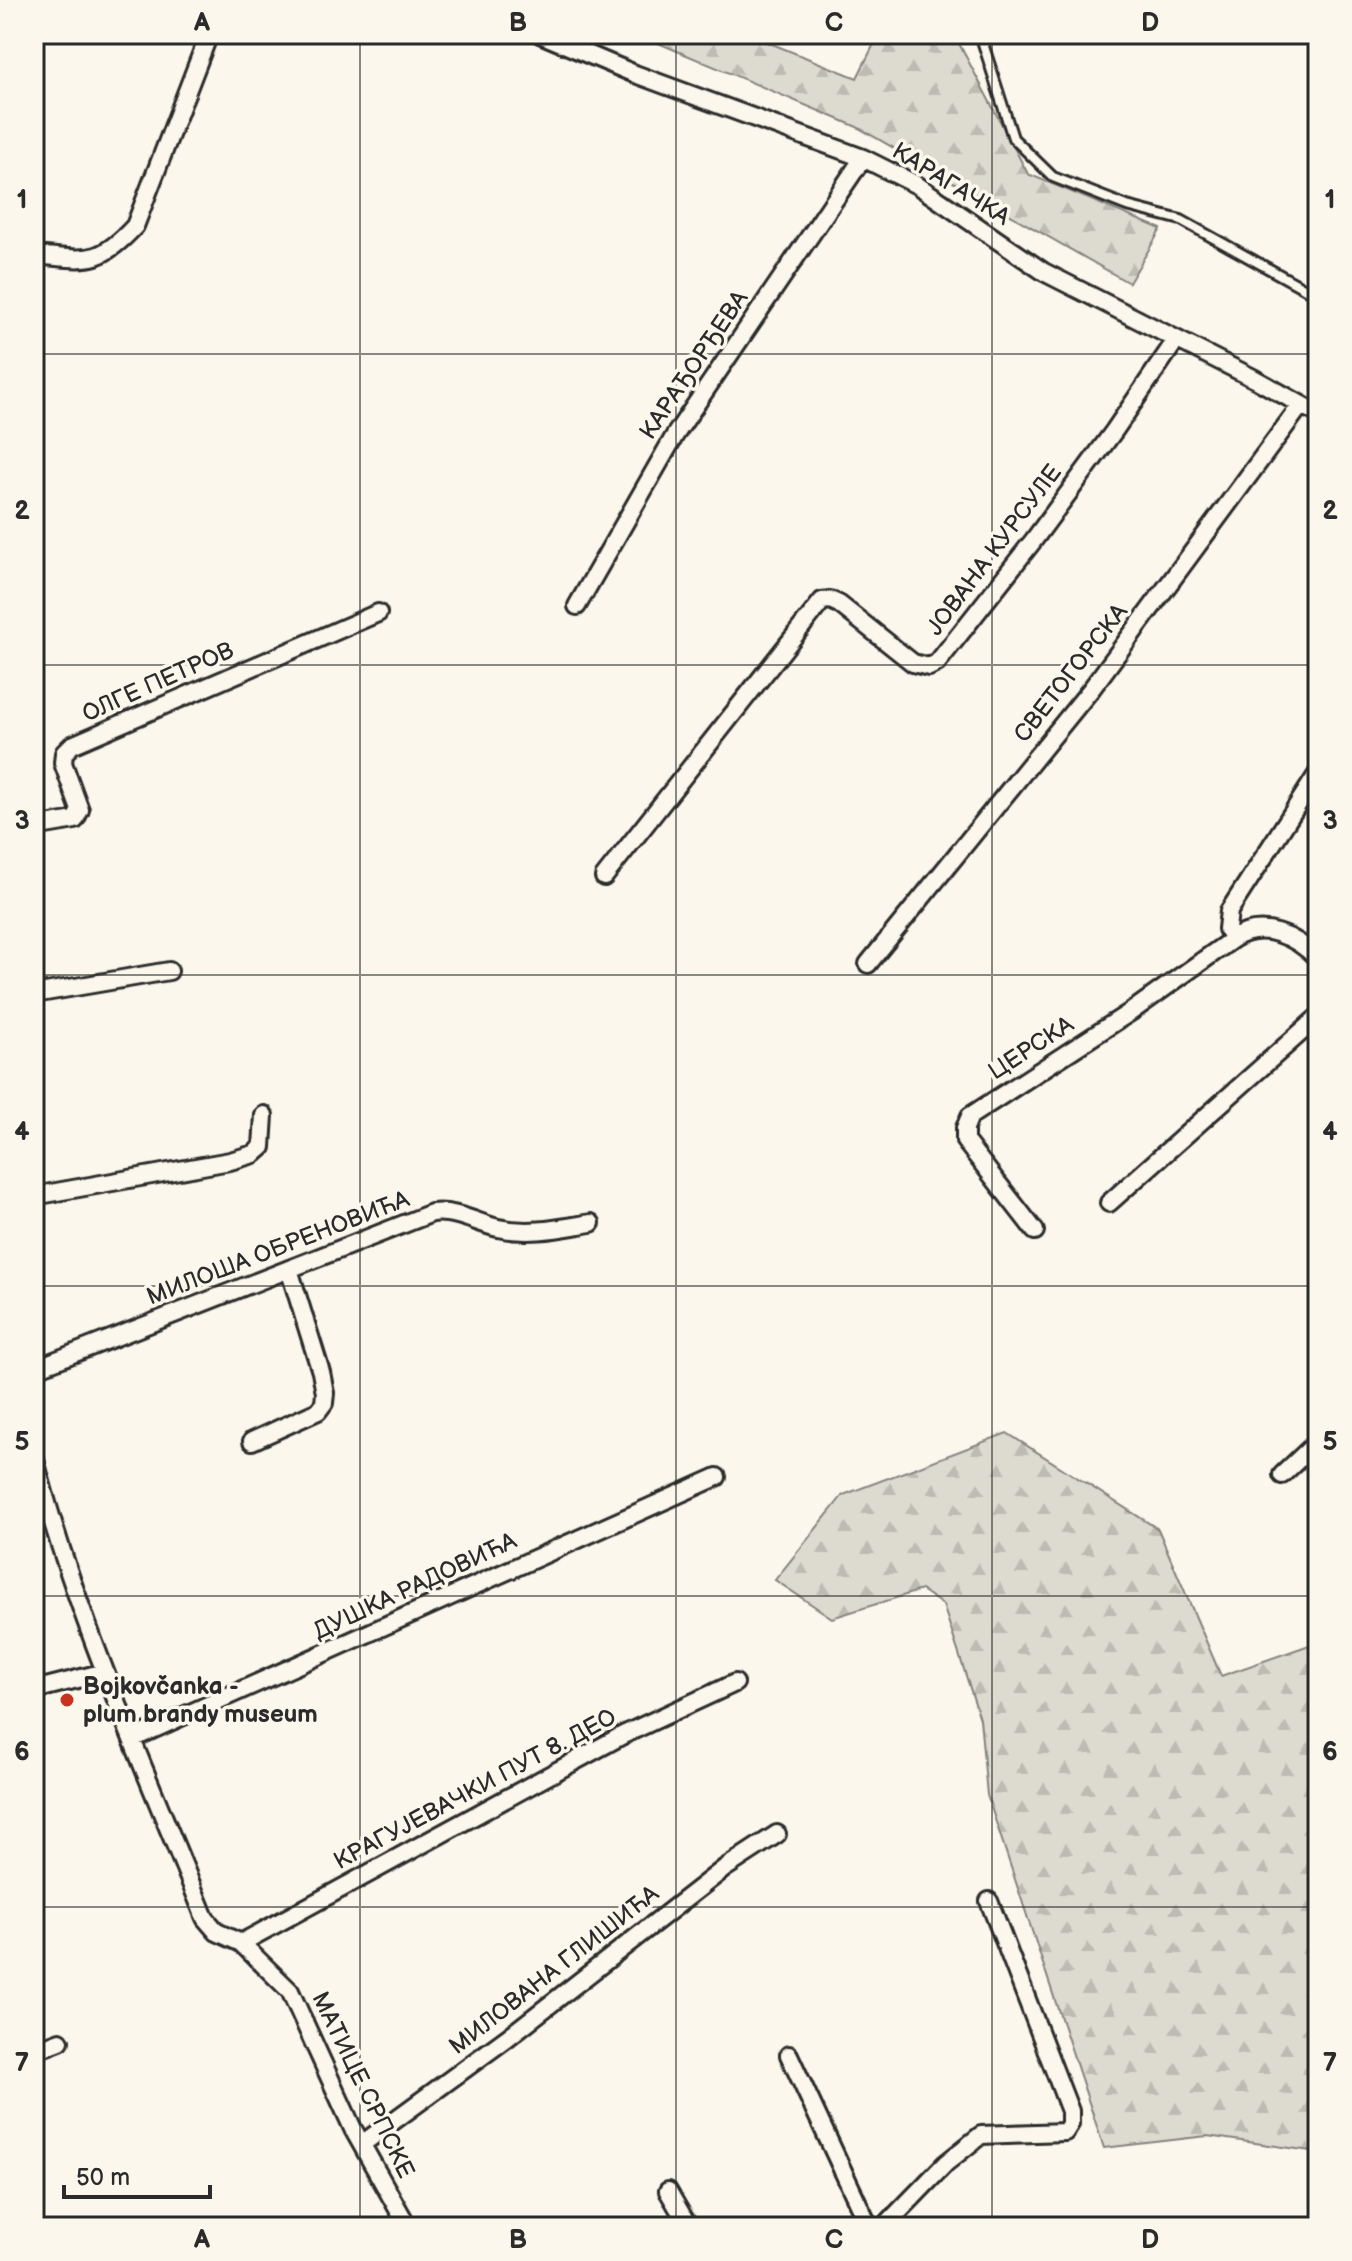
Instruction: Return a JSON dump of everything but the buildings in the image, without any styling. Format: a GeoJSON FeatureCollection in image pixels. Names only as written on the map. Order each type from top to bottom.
{"type":"FeatureCollection","features":[{"type":"Feature","properties":{"kind":"street"},"geometry":{"type":"LineString","coordinates":[[34,255],[99,257],[115,248],[135,226],[209,34]]}},
{"type":"Feature","properties":{"kind":"street","name":"КАРАГАЧКА"},"geometry":{"type":"LineString","coordinates":[[540,34],[635,74],[863,158],[917,185],[1044,272],[1318,414]]}},
{"type":"Feature","properties":{"kind":"street","name":"КАРАЂОРЂЕВА"},"geometry":{"type":"LineString","coordinates":[[577,606],[675,435],[863,158]]}},
{"type":"Feature","properties":{"kind":"street","name":"ЈОВАНА КУРСУЛЕ"},"geometry":{"type":"LineString","coordinates":[[604,877],[822,601],[839,604],[913,663],[929,667],[937,663],[1060,504],[1176,340]]}},
{"type":"Feature","properties":{"kind":"street","name":"СВЕТОГОРСКА"},"geometry":{"type":"LineString","coordinates":[[868,964],[1092,688],[1301,405]]}},
{"type":"Feature","properties":{"kind":"street","name":"ОЛГЕ ПЕТРОВ"},"geometry":{"type":"LineString","coordinates":[[34,827],[75,820],[80,810],[63,763],[64,753],[72,745],[378,613]]}},
{"type":"Feature","properties":{"kind":"street"},"geometry":{"type":"LineString","coordinates":[[1233,939],[1227,929],[1229,911],[1318,773]]}},
{"type":"Feature","properties":{"kind":"street","name":"ЦЕРСКА"},"geometry":{"type":"LineString","coordinates":[[1035,1231],[965,1141],[965,1128],[970,1116],[1144,1003],[1233,939],[1254,930],[1270,930],[1288,936],[1318,959]]}},
{"type":"Feature","properties":{"kind":"street"},"geometry":{"type":"LineString","coordinates":[[34,994],[169,971]]}},
{"type":"Feature","properties":{"kind":"street"},"geometry":{"type":"LineString","coordinates":[[1109,1203],[1318,1017]]}},
{"type":"Feature","properties":{"kind":"street"},"geometry":{"type":"LineString","coordinates":[[34,1196],[254,1154],[262,1147],[264,1115]]}},
{"type":"Feature","properties":{"kind":"street","name":"МИЛОША ОБРЕНОВИЋА"},"geometry":{"type":"LineString","coordinates":[[34,1369],[432,1213],[450,1214],[500,1229],[536,1232],[591,1223]]}},
{"type":"Feature","properties":{"kind":"street"},"geometry":{"type":"LineString","coordinates":[[252,1441],[318,1411],[324,1403],[321,1372],[289,1269]]}},
{"type":"Feature","properties":{"kind":"street"},"geometry":{"type":"LineString","coordinates":[[1282,1475],[1318,1441]]}},
{"type":"Feature","properties":{"kind":"street","name":"МАТИЦЕ СРПСКЕ"},"geometry":{"type":"LineString","coordinates":[[34,1456],[50,1519],[105,1672],[205,1918],[217,1932],[241,1943],[290,1991],[362,2144],[408,2227]]}},
{"type":"Feature","properties":{"kind":"street","name":"ДУШКА РАДОВИЋА"},"geometry":{"type":"LineString","coordinates":[[132,1739],[717,1477]]}},
{"type":"Feature","properties":{"kind":"street"},"geometry":{"type":"LineString","coordinates":[[34,1690],[105,1672]]}},
{"type":"Feature","properties":{"kind":"street","name":"КРАГУЈЕВАЧКИ ПУТ 8. ДЕО"},"geometry":{"type":"LineString","coordinates":[[241,1943],[623,1735],[735,1683]]}},
{"type":"Feature","properties":{"kind":"street","name":"МИЛОВАНА ГЛИШИЋА"},"geometry":{"type":"LineString","coordinates":[[362,2144],[507,2038],[725,1868],[777,1834]]}},
{"type":"Feature","properties":{"kind":"street"},"geometry":{"type":"LineString","coordinates":[[884,2227],[946,2163],[981,2135],[1065,2132],[1070,2124],[1070,2111],[989,1901]]}},
{"type":"Feature","properties":{"kind":"street"},"geometry":{"type":"LineString","coordinates":[[34,2051],[60,2041]]}},
{"type":"Feature","properties":{"kind":"street"},"geometry":{"type":"LineString","coordinates":[[789,2055],[869,2227]]}},
{"type":"Feature","properties":{"kind":"street"},"geometry":{"type":"LineString","coordinates":[[668,2191],[689,2227]]}},
{"type":"Feature","properties":{"kind":"lane"},"geometry":{"type":"LineString","coordinates":[[980,34],[1013,138],[1053,177],[1127,206],[1181,220],[1318,296]]}},
{"type":"Feature","properties":{"kind":"green space"},"geometry":{"type":"Polygon","coordinates":[[[637,34],[747,34],[857,78],[879,34],[954,34],[1028,174],[1161,229],[1129,283],[857,127],[637,34]]]}},
{"type":"Feature","properties":{"kind":"green space"},"geometry":{"type":"Polygon","coordinates":[[[1007,1433],[1158,1529],[1221,1676],[1318,1642],[1318,2152],[1207,2136],[1104,2148],[987,1795],[980,1719],[943,1605],[921,1590],[832,1618],[775,1580],[843,1495],[1007,1433]]]}},
{"type":"Feature","properties":{"kind":"place","name":"Bojkovčanka - plum brandy museum"},"geometry":{"type":"Point","coordinates":[67,1700]}}]}
